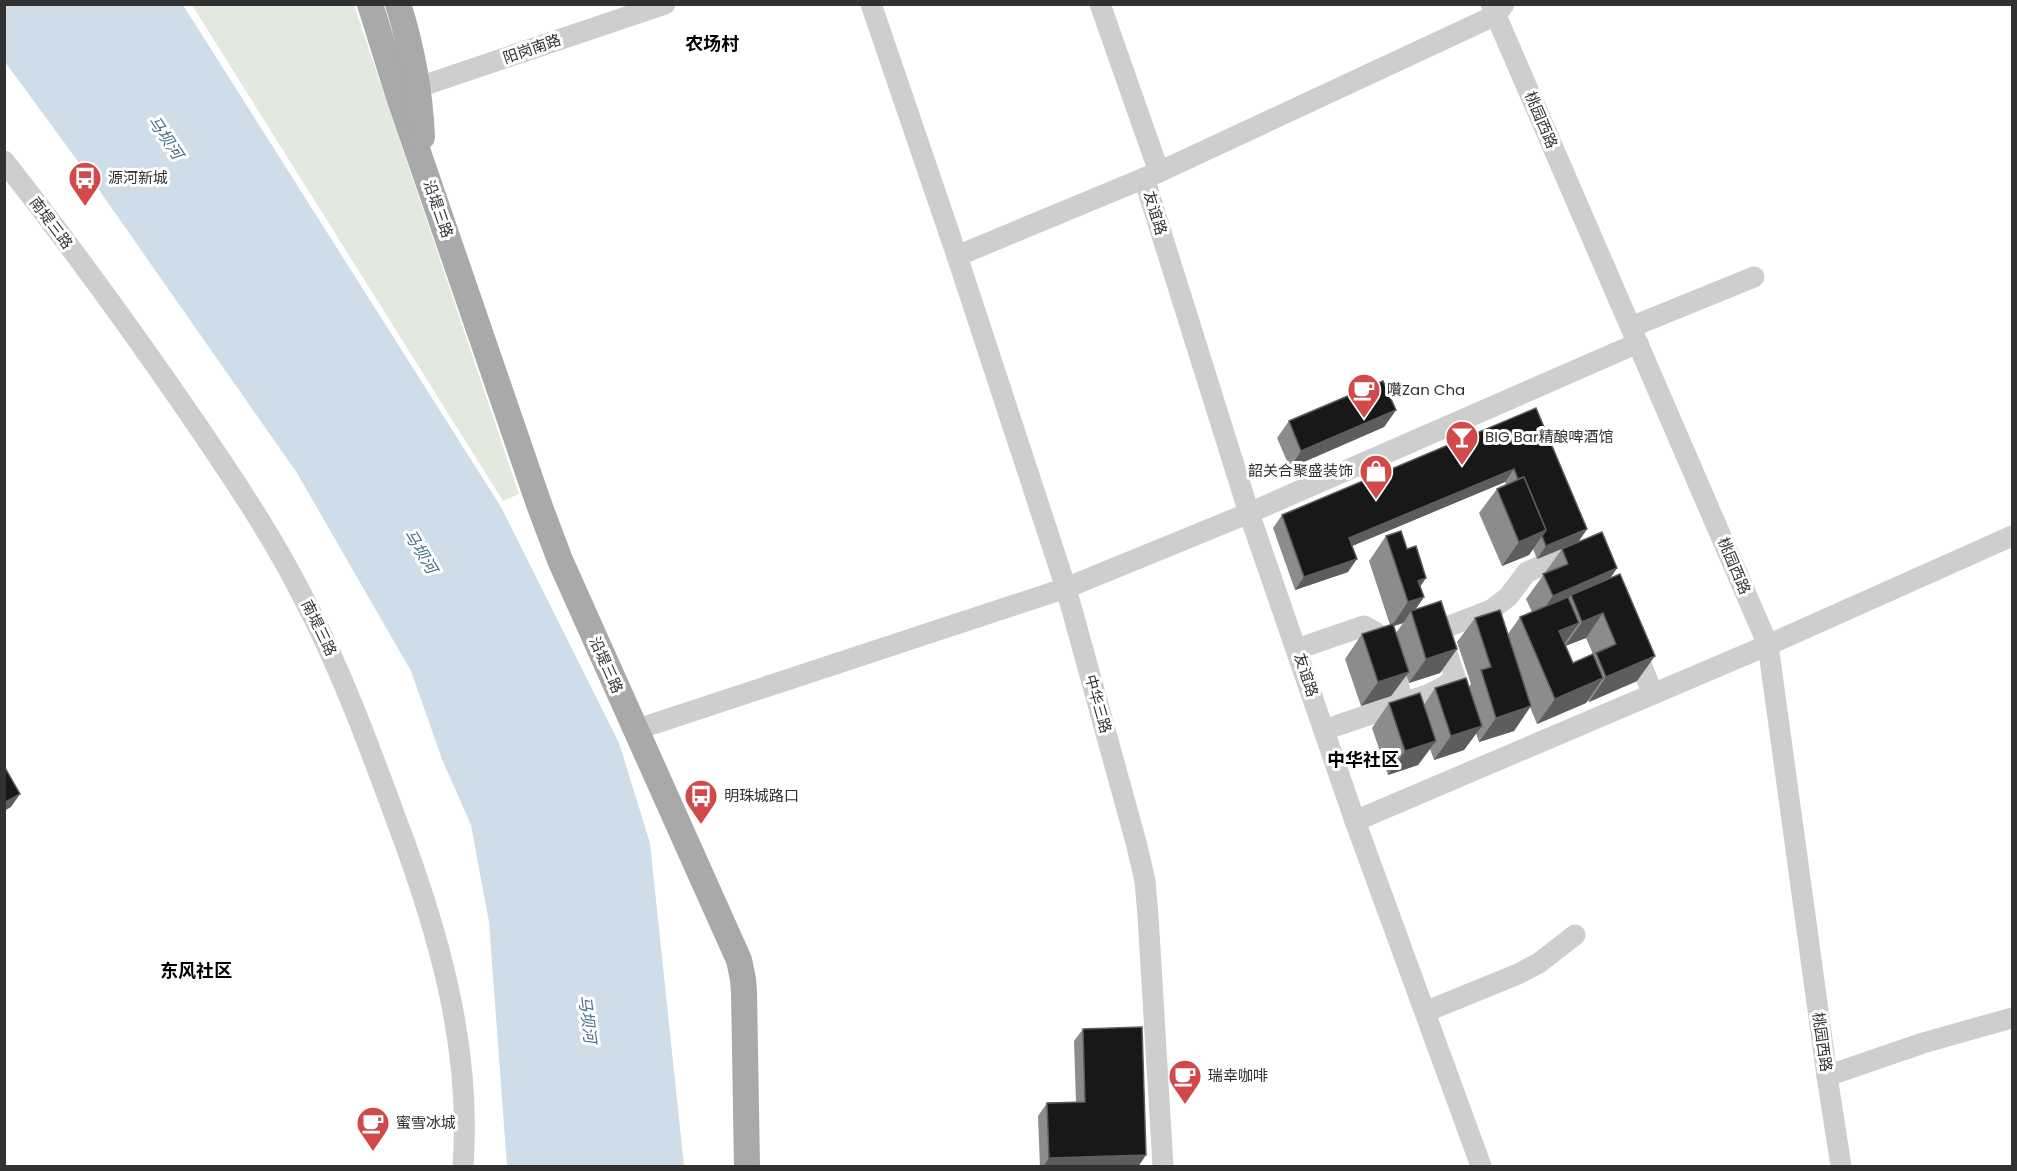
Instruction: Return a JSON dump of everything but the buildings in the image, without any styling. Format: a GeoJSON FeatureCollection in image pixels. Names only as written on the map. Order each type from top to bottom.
{"type":"FeatureCollection","features":[{"type":"Feature","properties":{"kind":"main road","name":"沿堤三路"},"geometry":{"type":"LineString","coordinates":[[370,4],[409,91]]}},
{"type":"Feature","properties":{"kind":"main road","name":"沿堤三路"},"geometry":{"type":"LineString","coordinates":[[398,4],[408,35],[409,91],[423,167],[544,518],[582,613],[731,941],[743,979],[747,1167]]}},
{"type":"Feature","properties":{"kind":"street","name":"阳岗南路"},"geometry":{"type":"LineString","coordinates":[[409,91],[665,4]]}},
{"type":"Feature","properties":{"kind":"street","name":"中华三路"},"geometry":{"type":"LineString","coordinates":[[871,4],[1066,588],[1137,846],[1145,881],[1163,1167]]}},
{"type":"Feature","properties":{"kind":"street","name":"友谊路"},"geometry":{"type":"LineString","coordinates":[[1100,4],[1250,513],[1355,821],[1481,1167]]}},
{"type":"Feature","properties":{"kind":"street"},"geometry":{"type":"LineString","coordinates":[[957,256],[1152,175],[1497,8]]}},
{"type":"Feature","properties":{"kind":"street","name":"桃园西路"},"geometry":{"type":"LineString","coordinates":[[1497,8],[1634,335],[1768,645],[1841,1167]]}},
{"type":"Feature","properties":{"kind":"street","name":"南堤三路"},"geometry":{"type":"LineString","coordinates":[[4,161],[156,364],[257,512],[302,593],[338,668],[417,875],[445,976],[462,1068],[465,1100],[463,1167]]}},
{"type":"Feature","properties":{"kind":"street"},"geometry":{"type":"LineString","coordinates":[[635,730],[1066,588],[1250,513],[1526,392],[1634,335],[1754,277]]}},
{"type":"Feature","properties":{"kind":"street"},"geometry":{"type":"LineString","coordinates":[[1526,392],[1535,414]]}},
{"type":"Feature","properties":{"kind":"street"},"geometry":{"type":"LineString","coordinates":[[1355,821],[1768,645],[2013,536]]}},
{"type":"Feature","properties":{"kind":"street"},"geometry":{"type":"LineString","coordinates":[[1324,730],[1444,687],[1455,677],[1439,630],[1491,610],[1508,597],[1527,572],[1591,545]]}},
{"type":"Feature","properties":{"kind":"street"},"geometry":{"type":"LineString","coordinates":[[1297,649],[1364,626],[1375,632],[1383,641],[1404,703]]}},
{"type":"Feature","properties":{"kind":"street"},"geometry":{"type":"LineString","coordinates":[[1627,630],[1653,694]]}},
{"type":"Feature","properties":{"kind":"street"},"geometry":{"type":"LineString","coordinates":[[1425,1012],[1518,974],[1539,963],[1575,935]]}},
{"type":"Feature","properties":{"kind":"street"},"geometry":{"type":"LineString","coordinates":[[1827,1076],[1923,1043],[2013,1018]]}},
{"type":"Feature","properties":{"kind":"shaded area"},"geometry":{"type":"Polygon","coordinates":[[[192,5],[354,5],[519,494],[503,501],[192,5]]]}},
{"type":"Feature","properties":{"kind":"water","name":"马坝河"},"geometry":{"type":"Polygon","coordinates":[[[4,5],[183,5],[501,507],[619,743],[650,843],[684,1166],[507,1166],[489,922],[471,825],[442,759],[411,671],[297,473],[99,190],[5,62],[4,5]]]}},
{"type":"Feature","properties":{"kind":"place","name":"源河新城"},"geometry":{"type":"Point","coordinates":[85,207]}},
{"type":"Feature","properties":{"kind":"place","name":"囋Zan Cha"},"geometry":{"type":"Point","coordinates":[1364,419]}},
{"type":"Feature","properties":{"kind":"place","name":"BIG Bar精酿啤酒馆"},"geometry":{"type":"Point","coordinates":[1462,466]}},
{"type":"Feature","properties":{"kind":"place","name":"韶关合聚盛装饰"},"geometry":{"type":"Point","coordinates":[1376,500]}},
{"type":"Feature","properties":{"kind":"place","name":"明珠城路口"},"geometry":{"type":"Point","coordinates":[701,825]}},
{"type":"Feature","properties":{"kind":"place","name":"瑞幸咖啡"},"geometry":{"type":"Point","coordinates":[1185,1105]}},
{"type":"Feature","properties":{"kind":"place","name":"蜜雪冰城"},"geometry":{"type":"Point","coordinates":[373,1152]}},
{"type":"Feature","properties":{"kind":"district","name":"农场村"},"geometry":{"type":"Point","coordinates":[712,44]}},
{"type":"Feature","properties":{"kind":"district","name":"中华社区"},"geometry":{"type":"Point","coordinates":[1363,760]}},
{"type":"Feature","properties":{"kind":"district","name":"东风社区"},"geometry":{"type":"Point","coordinates":[196,971]}}]}
